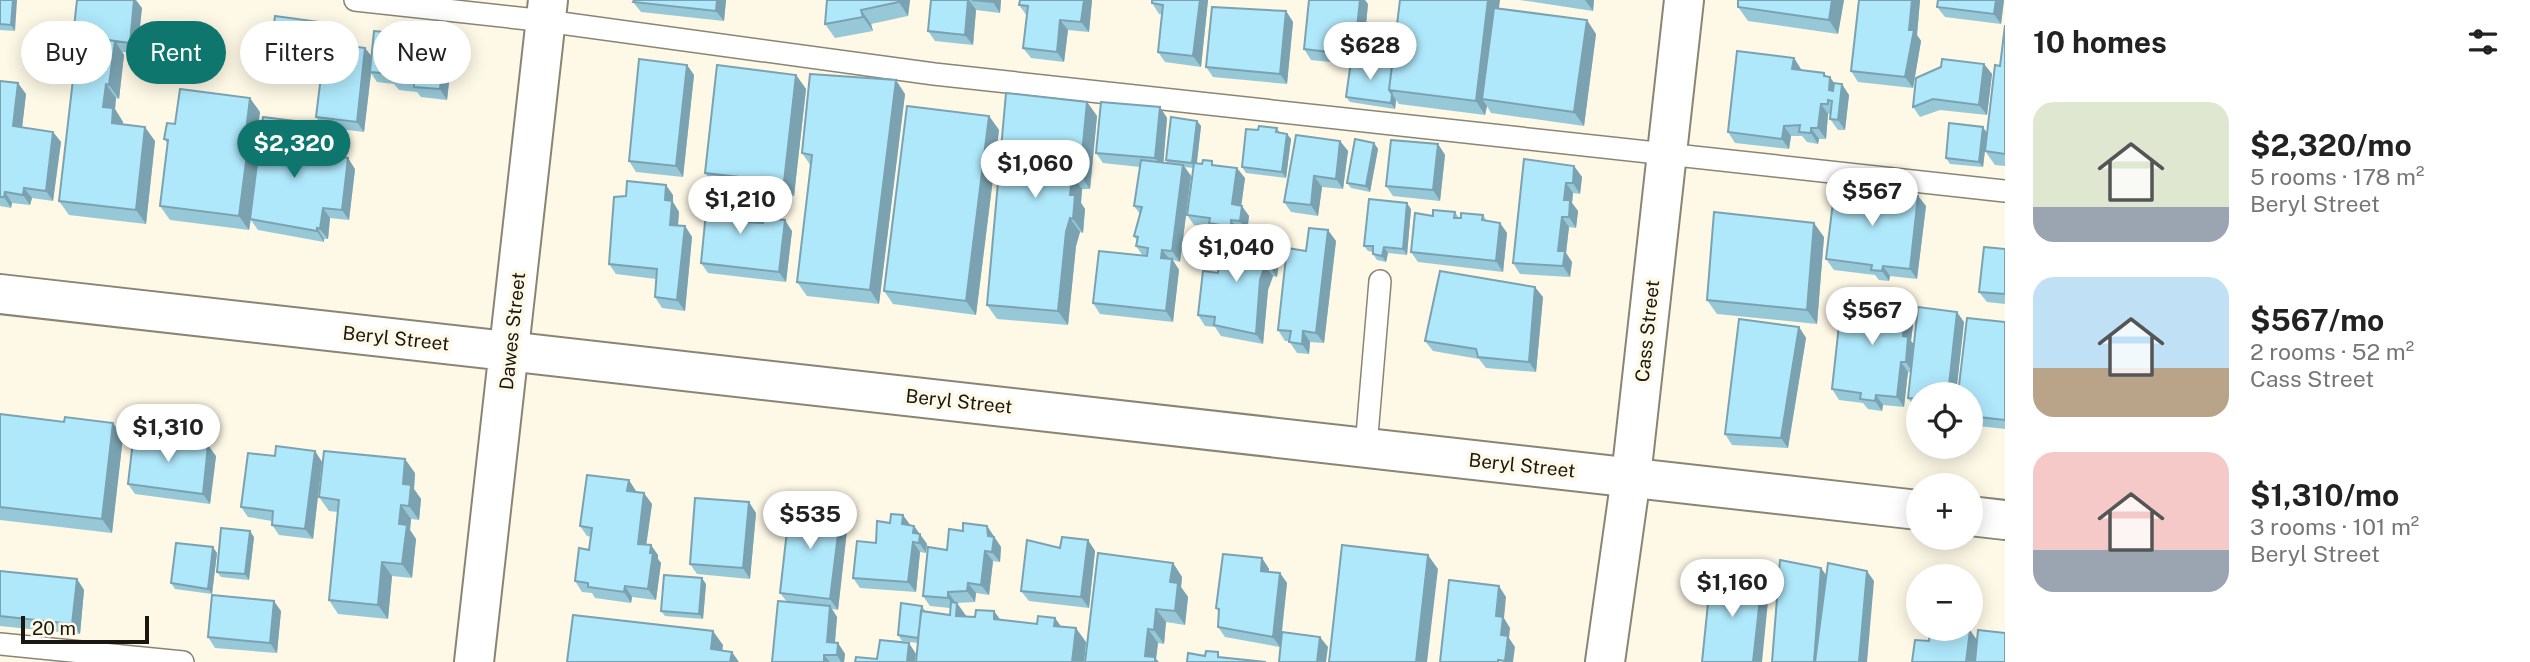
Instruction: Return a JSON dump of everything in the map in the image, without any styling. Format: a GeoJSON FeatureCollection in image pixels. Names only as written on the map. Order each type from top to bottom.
{"type":"FeatureCollection","features":[{"type":"Feature","properties":{"kind":"street","name":"Cass Street"},"geometry":{"type":"LineString","coordinates":[[1605,662],[1631,477],[1684,0]]}},
{"type":"Feature","properties":{"kind":"street","name":"Dawes Street"},"geometry":{"type":"LineString","coordinates":[[474,662],[547,11]]}},
{"type":"Feature","properties":{"kind":"street","name":"Beryl Street"},"geometry":{"type":"LineString","coordinates":[[0,294],[1906,509]]}},
{"type":"Feature","properties":{"kind":"street"},"geometry":{"type":"LineString","coordinates":[[1983,517],[2005,520]]}},
{"type":"Feature","properties":{"kind":"lane"},"geometry":{"type":"LineString","coordinates":[[355,0],[547,11],[934,74],[1667,151],[2005,191]]}},
{"type":"Feature","properties":{"kind":"lane"},"geometry":{"type":"LineString","coordinates":[[1366,447],[1380,281]]}},
{"type":"Feature","properties":{"kind":"lane"},"geometry":{"type":"LineString","coordinates":[[0,644],[183,662]]}},
{"type":"Feature","properties":{"kind":"building"},"geometry":{"type":"Polygon","coordinates":[[[0,0],[13,0],[11,25],[0,24],[0,0]]]}},
{"type":"Feature","properties":{"kind":"building"},"geometry":{"type":"Polygon","coordinates":[[[77,0],[134,0],[132,21],[126,21],[126,42],[112,41],[112,21],[75,21],[77,0]]]}},
{"type":"Feature","properties":{"kind":"building"},"geometry":{"type":"Polygon","coordinates":[[[717,0],[716,11],[633,2],[717,0]]]}},
{"type":"Feature","properties":{"kind":"building"},"geometry":{"type":"Polygon","coordinates":[[[827,0],[899,2],[861,10],[863,17],[825,24],[827,0]]]}},
{"type":"Feature","properties":{"kind":"building"},"geometry":{"type":"Polygon","coordinates":[[[931,0],[968,0],[965,35],[928,31],[931,0]]]}},
{"type":"Feature","properties":{"kind":"building"},"geometry":{"type":"Polygon","coordinates":[[[1020,0],[1084,0],[1081,22],[1060,20],[1057,52],[1023,48],[1028,6],[1019,5],[1020,0]]]}},
{"type":"Feature","properties":{"kind":"building"},"geometry":{"type":"Polygon","coordinates":[[[1152,0],[1200,0],[1193,56],[1158,52],[1163,5],[1152,3],[1152,0]]]}},
{"type":"Feature","properties":{"kind":"building"},"geometry":{"type":"Polygon","coordinates":[[[1309,0],[1360,0],[1354,55],[1304,49],[1309,0]]]}},
{"type":"Feature","properties":{"kind":"building"},"geometry":{"type":"Polygon","coordinates":[[[1400,0],[1488,0],[1476,101],[1389,90],[1400,0]]]}},
{"type":"Feature","properties":{"kind":"building"},"geometry":{"type":"Polygon","coordinates":[[[1738,0],[1832,0],[1829,20],[1738,7],[1738,0]]]}},
{"type":"Feature","properties":{"kind":"building"},"geometry":{"type":"Polygon","coordinates":[[[1859,0],[1912,0],[1909,30],[1914,30],[1905,77],[1851,71],[1859,0]]]}},
{"type":"Feature","properties":{"kind":"building"},"geometry":{"type":"Polygon","coordinates":[[[1938,0],[1996,0],[1994,14],[1937,7],[1938,0]]]}},
{"type":"Feature","properties":{"kind":"building"},"geometry":{"type":"Polygon","coordinates":[[[1212,7],[1286,11],[1280,74],[1206,67],[1212,7]]]}},
{"type":"Feature","properties":{"kind":"building"},"geometry":{"type":"Polygon","coordinates":[[[1494,8],[1587,20],[1574,112],[1482,99],[1494,8]]]}},
{"type":"Feature","properties":{"kind":"building"},"geometry":{"type":"Polygon","coordinates":[[[275,16],[312,21],[274,21],[275,16]]]}},
{"type":"Feature","properties":{"kind":"building"},"geometry":{"type":"Polygon","coordinates":[[[2005,25],[2005,154],[1985,151],[1995,65],[2000,66],[2005,25]]]}},
{"type":"Feature","properties":{"kind":"building"},"geometry":{"type":"Polygon","coordinates":[[[112,41],[115,41],[112,63],[112,41]]]}},
{"type":"Feature","properties":{"kind":"building"},"geometry":{"type":"Polygon","coordinates":[[[373,41],[373,72],[370,72],[373,41]]]}},
{"type":"Feature","properties":{"kind":"building"},"geometry":{"type":"Polygon","coordinates":[[[359,47],[365,48],[357,122],[316,117],[320,84],[359,84],[359,47]]]}},
{"type":"Feature","properties":{"kind":"building"},"geometry":{"type":"Polygon","coordinates":[[[1737,51],[1794,58],[1792,69],[1824,73],[1824,76],[1830,77],[1829,90],[1833,91],[1834,83],[1842,84],[1838,120],[1830,119],[1832,101],[1828,100],[1828,104],[1821,104],[1818,128],[1811,128],[1811,133],[1799,132],[1800,125],[1784,126],[1782,139],[1728,132],[1737,51]]]}},
{"type":"Feature","properties":{"kind":"building"},"geometry":{"type":"Polygon","coordinates":[[[639,59],[687,65],[676,166],[629,161],[639,59]]]}},
{"type":"Feature","properties":{"kind":"building"},"geometry":{"type":"Polygon","coordinates":[[[1942,59],[1984,64],[1979,105],[1933,99],[1913,107],[1916,78],[1941,67],[1942,59]]]}},
{"type":"Feature","properties":{"kind":"building"},"geometry":{"type":"Polygon","coordinates":[[[1351,61],[1392,66],[1389,90],[1392,94],[1391,103],[1346,97],[1351,61]]]}},
{"type":"Feature","properties":{"kind":"building"},"geometry":{"type":"Polygon","coordinates":[[[717,65],[796,75],[784,182],[705,173],[717,65]]]}},
{"type":"Feature","properties":{"kind":"building"},"geometry":{"type":"Polygon","coordinates":[[[810,74],[896,80],[870,290],[797,282],[812,155],[802,153],[810,74]]]}},
{"type":"Feature","properties":{"kind":"building"},"geometry":{"type":"Polygon","coordinates":[[[0,81],[18,83],[13,126],[53,132],[46,191],[24,188],[23,195],[5,192],[4,197],[0,197],[0,81]]]}},
{"type":"Feature","properties":{"kind":"building"},"geometry":{"type":"Polygon","coordinates":[[[72,84],[106,84],[103,107],[113,108],[112,123],[145,127],[136,210],[59,201],[72,84]]]}},
{"type":"Feature","properties":{"kind":"building"},"geometry":{"type":"Polygon","coordinates":[[[414,84],[440,84],[440,89],[414,87],[414,84]]]}},
{"type":"Feature","properties":{"kind":"building"},"geometry":{"type":"Polygon","coordinates":[[[180,89],[250,98],[246,131],[250,131],[239,216],[160,206],[168,140],[164,139],[167,123],[175,124],[180,89]]]}},
{"type":"Feature","properties":{"kind":"building"},"geometry":{"type":"Polygon","coordinates":[[[1006,93],[1087,102],[1080,175],[1072,175],[1070,195],[1075,195],[1073,219],[1070,218],[1066,232],[1058,311],[987,305],[1006,93]]]}},
{"type":"Feature","properties":{"kind":"building"},"geometry":{"type":"Polygon","coordinates":[[[1101,102],[1160,107],[1155,158],[1096,153],[1101,102]]]}},
{"type":"Feature","properties":{"kind":"building"},"geometry":{"type":"Polygon","coordinates":[[[907,106],[989,116],[966,301],[884,291],[907,106]]]}},
{"type":"Feature","properties":{"kind":"building"},"geometry":{"type":"Polygon","coordinates":[[[263,117],[296,121],[292,152],[348,158],[342,210],[323,208],[320,229],[317,228],[317,231],[250,219],[263,117]]]}},
{"type":"Feature","properties":{"kind":"building"},"geometry":{"type":"Polygon","coordinates":[[[1171,117],[1197,121],[1192,163],[1166,160],[1171,117]]]}},
{"type":"Feature","properties":{"kind":"building"},"geometry":{"type":"Polygon","coordinates":[[[1949,123],[1983,127],[1979,162],[1946,158],[1949,123]]]}},
{"type":"Feature","properties":{"kind":"building"},"geometry":{"type":"Polygon","coordinates":[[[1259,126],[1277,128],[1276,132],[1287,134],[1282,172],[1242,167],[1246,129],[1258,130],[1259,126]]]}},
{"type":"Feature","properties":{"kind":"building"},"geometry":{"type":"Polygon","coordinates":[[[1296,135],[1340,141],[1336,179],[1314,176],[1311,205],[1284,202],[1296,135]]]}},
{"type":"Feature","properties":{"kind":"building"},"geometry":{"type":"Polygon","coordinates":[[[1355,139],[1374,143],[1366,186],[1347,183],[1355,139]]]}},
{"type":"Feature","properties":{"kind":"building"},"geometry":{"type":"Polygon","coordinates":[[[1391,140],[1438,144],[1433,190],[1386,186],[1391,140]]]}},
{"type":"Feature","properties":{"kind":"building"},"geometry":{"type":"Polygon","coordinates":[[[1524,159],[1574,166],[1573,183],[1566,183],[1564,200],[1570,200],[1569,217],[1562,217],[1558,251],[1565,251],[1563,266],[1513,263],[1524,159]]]}},
{"type":"Feature","properties":{"kind":"building"},"geometry":{"type":"Polygon","coordinates":[[[1141,160],[1183,165],[1172,251],[1162,250],[1161,258],[1172,259],[1166,311],[1093,303],[1099,251],[1147,256],[1148,248],[1136,246],[1138,237],[1134,236],[1142,207],[1134,206],[1141,160]]]}},
{"type":"Feature","properties":{"kind":"building"},"geometry":{"type":"Polygon","coordinates":[[[1203,160],[1212,161],[1212,165],[1237,168],[1232,204],[1242,206],[1240,221],[1231,220],[1231,227],[1209,223],[1210,218],[1187,215],[1194,163],[1202,164],[1203,160]]]}},
{"type":"Feature","properties":{"kind":"building"},"geometry":{"type":"Polygon","coordinates":[[[627,181],[666,185],[665,200],[672,201],[670,225],[685,226],[677,300],[655,297],[657,269],[609,264],[614,197],[626,196],[627,181]]]}},
{"type":"Feature","properties":{"kind":"building"},"geometry":{"type":"Polygon","coordinates":[[[1835,186],[1918,196],[1910,269],[1883,266],[1882,271],[1871,270],[1872,265],[1826,259],[1835,186]]]}},
{"type":"Feature","properties":{"kind":"building"},"geometry":{"type":"Polygon","coordinates":[[[708,192],[750,197],[747,222],[763,223],[764,218],[785,220],[779,272],[701,263],[708,192]]]}},
{"type":"Feature","properties":{"kind":"building"},"geometry":{"type":"Polygon","coordinates":[[[1369,199],[1407,203],[1403,249],[1384,247],[1382,256],[1373,254],[1373,246],[1364,246],[1369,199]]]}},
{"type":"Feature","properties":{"kind":"building"},"geometry":{"type":"Polygon","coordinates":[[[1433,210],[1455,212],[1454,218],[1461,218],[1461,213],[1483,215],[1482,220],[1500,223],[1496,261],[1411,252],[1415,213],[1433,216],[1433,210]]]}},
{"type":"Feature","properties":{"kind":"building"},"geometry":{"type":"Polygon","coordinates":[[[1714,212],[1814,223],[1807,310],[1707,300],[1714,212]]]}},
{"type":"Feature","properties":{"kind":"building"},"geometry":{"type":"Polygon","coordinates":[[[1309,228],[1328,230],[1316,333],[1303,331],[1302,344],[1289,342],[1291,331],[1278,330],[1287,248],[1306,251],[1309,228]]]}},
{"type":"Feature","properties":{"kind":"building"},"geometry":{"type":"Polygon","coordinates":[[[1222,235],[1273,242],[1270,267],[1265,266],[1260,280],[1256,334],[1214,325],[1215,317],[1198,315],[1203,271],[1218,273],[1220,260],[1214,259],[1215,251],[1220,252],[1222,235]]]}},
{"type":"Feature","properties":{"kind":"building"},"geometry":{"type":"Polygon","coordinates":[[[1984,247],[2005,249],[2005,294],[1979,292],[1984,247]]]}},
{"type":"Feature","properties":{"kind":"building"},"geometry":{"type":"Polygon","coordinates":[[[1440,271],[1535,287],[1529,362],[1478,357],[1476,349],[1425,341],[1440,271]]]}},
{"type":"Feature","properties":{"kind":"building"},"geometry":{"type":"Polygon","coordinates":[[[1861,289],[1907,298],[1903,336],[1908,337],[1906,362],[1901,362],[1897,397],[1876,395],[1875,401],[1860,399],[1861,393],[1832,389],[1839,325],[1855,326],[1861,289]]]}},
{"type":"Feature","properties":{"kind":"building"},"geometry":{"type":"Polygon","coordinates":[[[1918,307],[1957,312],[1949,382],[1910,382],[1918,307]]]}},
{"type":"Feature","properties":{"kind":"building"},"geometry":{"type":"Polygon","coordinates":[[[1967,318],[2005,322],[2005,420],[1983,417],[1983,382],[1959,382],[1967,318]]]}},
{"type":"Feature","properties":{"kind":"building"},"geometry":{"type":"Polygon","coordinates":[[[1739,319],[1799,327],[1781,438],[1725,434],[1739,319]]]}},
{"type":"Feature","properties":{"kind":"building"},"geometry":{"type":"Polygon","coordinates":[[[0,414],[64,422],[65,417],[113,423],[102,519],[0,507],[0,414]]]}},
{"type":"Feature","properties":{"kind":"building"},"geometry":{"type":"Polygon","coordinates":[[[134,432],[159,435],[158,440],[205,440],[208,445],[203,494],[128,484],[134,432]]]}},
{"type":"Feature","properties":{"kind":"building"},"geometry":{"type":"Polygon","coordinates":[[[276,446],[315,451],[305,529],[272,525],[273,511],[241,507],[248,453],[275,456],[276,446]]]}},
{"type":"Feature","properties":{"kind":"building"},"geometry":{"type":"Polygon","coordinates":[[[324,451],[405,459],[403,484],[411,485],[409,506],[401,505],[399,524],[407,525],[402,564],[382,562],[378,605],[329,600],[339,500],[319,497],[324,451]]]}},
{"type":"Feature","properties":{"kind":"building"},"geometry":{"type":"Polygon","coordinates":[[[587,475],[629,480],[627,491],[644,493],[638,544],[651,545],[650,553],[653,553],[648,589],[625,586],[624,592],[588,587],[588,583],[575,581],[579,548],[589,550],[592,528],[580,526],[587,475]]]}},
{"type":"Feature","properties":{"kind":"building"},"geometry":{"type":"Polygon","coordinates":[[[695,498],[749,502],[743,568],[690,564],[695,498]]]}},
{"type":"Feature","properties":{"kind":"building"},"geometry":{"type":"Polygon","coordinates":[[[790,504],[841,510],[830,599],[780,593],[790,504]]]}},
{"type":"Feature","properties":{"kind":"building"},"geometry":{"type":"Polygon","coordinates":[[[891,514],[903,515],[902,524],[914,526],[913,533],[920,534],[919,543],[913,542],[908,582],[853,578],[857,541],[876,543],[877,521],[890,523],[891,514]]]}},
{"type":"Feature","properties":{"kind":"building"},"geometry":{"type":"Polygon","coordinates":[[[963,523],[987,526],[988,536],[994,537],[992,552],[985,551],[981,585],[968,583],[967,591],[948,592],[948,598],[923,596],[928,547],[947,550],[949,529],[963,531],[963,523]]]}},
{"type":"Feature","properties":{"kind":"building"},"geometry":{"type":"Polygon","coordinates":[[[221,528],[250,531],[245,574],[217,572],[221,528]]]}},
{"type":"Feature","properties":{"kind":"building"},"geometry":{"type":"Polygon","coordinates":[[[1062,537],[1088,540],[1081,597],[1021,591],[1027,540],[1060,548],[1062,537]]]}},
{"type":"Feature","properties":{"kind":"building"},"geometry":{"type":"Polygon","coordinates":[[[176,543],[213,547],[208,589],[171,583],[176,543]]]}},
{"type":"Feature","properties":{"kind":"building"},"geometry":{"type":"Polygon","coordinates":[[[1342,545],[1428,555],[1416,662],[1329,662],[1342,545]]]}},
{"type":"Feature","properties":{"kind":"building"},"geometry":{"type":"Polygon","coordinates":[[[1098,553],[1173,563],[1170,582],[1178,583],[1175,611],[1156,609],[1154,630],[1148,629],[1145,656],[1155,657],[1155,662],[1085,662],[1098,553]]]}},
{"type":"Feature","properties":{"kind":"building"},"geometry":{"type":"Polygon","coordinates":[[[1223,554],[1262,558],[1261,571],[1280,573],[1273,637],[1218,627],[1219,609],[1216,608],[1223,554]]]}},
{"type":"Feature","properties":{"kind":"building"},"geometry":{"type":"Polygon","coordinates":[[[1780,560],[1821,568],[1814,662],[1772,662],[1780,560]]]}},
{"type":"Feature","properties":{"kind":"building"},"geometry":{"type":"Polygon","coordinates":[[[1828,563],[1867,571],[1859,662],[1815,662],[1828,563]]]}},
{"type":"Feature","properties":{"kind":"building"},"geometry":{"type":"Polygon","coordinates":[[[0,571],[77,579],[72,624],[0,616],[0,571]]]}},
{"type":"Feature","properties":{"kind":"building"},"geometry":{"type":"Polygon","coordinates":[[[1711,574],[1762,580],[1753,662],[1702,662],[1711,574]]]}},
{"type":"Feature","properties":{"kind":"building"},"geometry":{"type":"Polygon","coordinates":[[[664,575],[702,578],[699,614],[661,611],[664,575]]]}},
{"type":"Feature","properties":{"kind":"building"},"geometry":{"type":"Polygon","coordinates":[[[1449,580],[1499,586],[1496,616],[1503,617],[1501,635],[1508,636],[1505,661],[1440,662],[1449,580]]]}},
{"type":"Feature","properties":{"kind":"building"},"geometry":{"type":"Polygon","coordinates":[[[212,595],[274,601],[270,643],[208,637],[212,595]]]}},
{"type":"Feature","properties":{"kind":"building"},"geometry":{"type":"Polygon","coordinates":[[[778,601],[830,606],[827,642],[838,643],[837,655],[824,655],[824,662],[772,662],[778,601]]]}},
{"type":"Feature","properties":{"kind":"building"},"geometry":{"type":"Polygon","coordinates":[[[951,602],[957,603],[956,616],[975,617],[976,610],[994,611],[994,619],[1037,624],[1038,616],[1055,618],[1054,626],[1076,628],[1072,662],[916,662],[921,611],[950,615],[951,602]]]}},
{"type":"Feature","properties":{"kind":"building"},"geometry":{"type":"Polygon","coordinates":[[[901,603],[922,606],[918,638],[898,635],[901,603]]]}},
{"type":"Feature","properties":{"kind":"building"},"geometry":{"type":"Polygon","coordinates":[[[573,615],[713,631],[711,649],[732,652],[730,662],[567,662],[573,615]]]}},
{"type":"Feature","properties":{"kind":"building"},"geometry":{"type":"Polygon","coordinates":[[[1983,631],[2005,633],[2005,662],[1975,662],[1977,641],[1983,641],[1983,631]]]}},
{"type":"Feature","properties":{"kind":"building"},"geometry":{"type":"Polygon","coordinates":[[[1282,632],[1320,637],[1317,662],[1279,662],[1282,632]]]}},
{"type":"Feature","properties":{"kind":"building"},"geometry":{"type":"Polygon","coordinates":[[[880,640],[909,643],[907,662],[855,662],[856,657],[877,659],[880,640]]]}},
{"type":"Feature","properties":{"kind":"building"},"geometry":{"type":"Polygon","coordinates":[[[1915,641],[1969,641],[1966,662],[1912,662],[1915,641]]]}},
{"type":"Feature","properties":{"kind":"building"},"geometry":{"type":"Polygon","coordinates":[[[1206,651],[1218,652],[1218,657],[1266,662],[1187,662],[1188,653],[1205,656],[1206,651]]]}}]}
